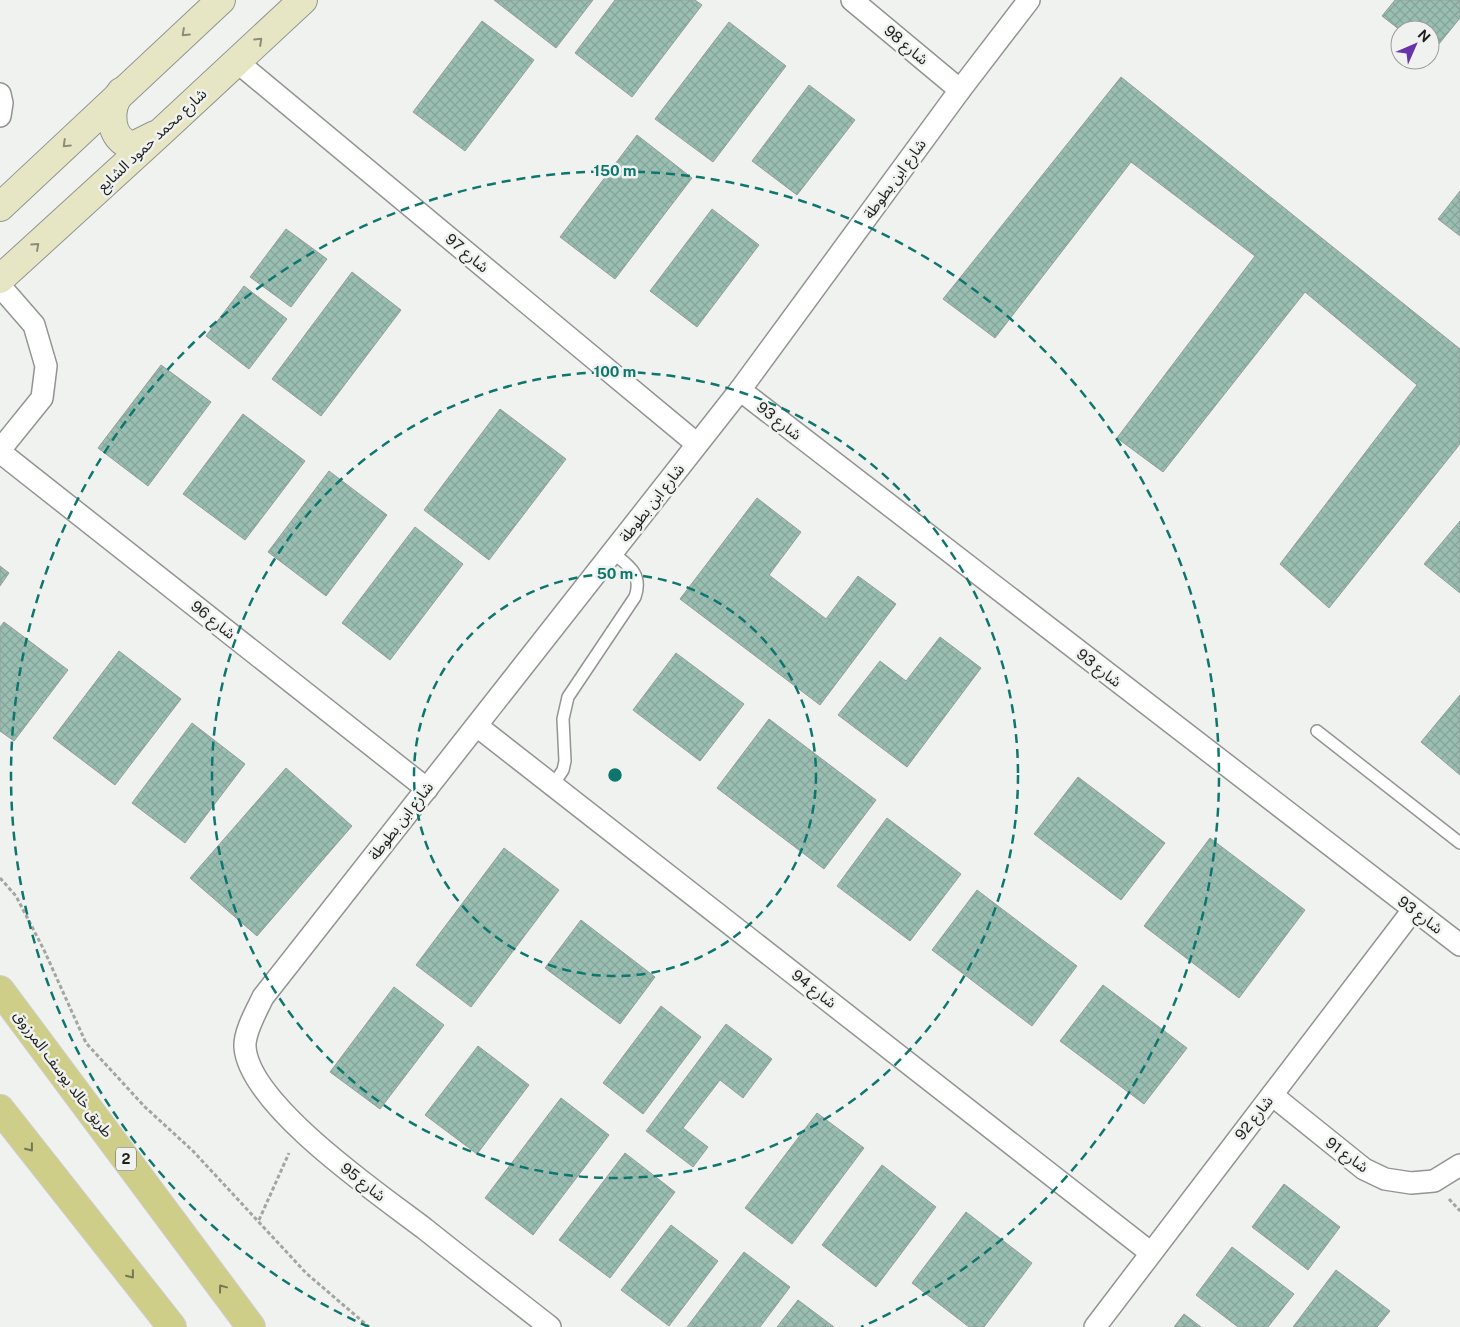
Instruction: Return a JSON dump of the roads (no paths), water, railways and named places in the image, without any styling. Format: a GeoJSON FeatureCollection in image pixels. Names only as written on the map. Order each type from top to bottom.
{"type":"FeatureCollection","features":[{"type":"Feature","properties":{"kind":"main road"},"geometry":{"type":"LineString","coordinates":[[0,207],[221,0]]}},
{"type":"Feature","properties":{"kind":"main road","name":"شارع محمد حمود الشايع"},"geometry":{"type":"LineString","coordinates":[[0,279],[303,0]]}},
{"type":"Feature","properties":{"kind":"main road"},"geometry":{"type":"LineString","coordinates":[[121,92],[114,102],[112,115],[114,127],[120,138],[132,146],[161,132]]}},
{"type":"Feature","properties":{"kind":"main road","name":"طريق خالد يوسف المرزوق"},"geometry":{"type":"LineString","coordinates":[[0,990],[252,1327]]}},
{"type":"Feature","properties":{"kind":"main road"},"geometry":{"type":"LineString","coordinates":[[0,1109],[172,1327]]}},
{"type":"Feature","properties":{"kind":"street","name":"شارع 98"},"geometry":{"type":"LineString","coordinates":[[852,0],[960,90]]}},
{"type":"Feature","properties":{"kind":"street","name":"شارع ابن بطوطة"},"geometry":{"type":"LineString","coordinates":[[263,997],[740,390],[1028,0]]}},
{"type":"Feature","properties":{"kind":"street","name":"شارع 97"},"geometry":{"type":"LineString","coordinates":[[236,61],[697,444]]}},
{"type":"Feature","properties":{"kind":"street"},"geometry":{"type":"LineString","coordinates":[[0,94],[2,103],[0,116]]}},
{"type":"Feature","properties":{"kind":"street","name":"شارع 96"},"geometry":{"type":"LineString","coordinates":[[0,286],[34,325],[46,366],[42,398],[0,451],[427,789]]}},
{"type":"Feature","properties":{"kind":"street","name":"شارع 93"},"geometry":{"type":"LineString","coordinates":[[740,390],[1460,945]]}},
{"type":"Feature","properties":{"kind":"street","name":"شارع 94"},"geometry":{"type":"LineString","coordinates":[[477,726],[1151,1253]]}},
{"type":"Feature","properties":{"kind":"street","name":"شارع 92"},"geometry":{"type":"LineString","coordinates":[[1095,1327],[1414,910]]}},
{"type":"Feature","properties":{"kind":"street","name":"شارع 95"},"geometry":{"type":"LineString","coordinates":[[263,997],[251,1021],[245,1046],[253,1073],[273,1101],[300,1129],[343,1166],[550,1327]]}},
{"type":"Feature","properties":{"kind":"street","name":"شارع 91"},"geometry":{"type":"LineString","coordinates":[[1272,1095],[1364,1169],[1385,1179],[1411,1183],[1434,1181],[1460,1165]]}},
{"type":"Feature","properties":{"kind":"lane"},"geometry":{"type":"LineString","coordinates":[[553,785],[563,770],[565,761],[563,719],[568,696],[634,597],[638,588],[637,578],[633,570],[613,553]]}},
{"type":"Feature","properties":{"kind":"lane"},"geometry":{"type":"LineString","coordinates":[[1317,731],[1460,843]]}}]}
